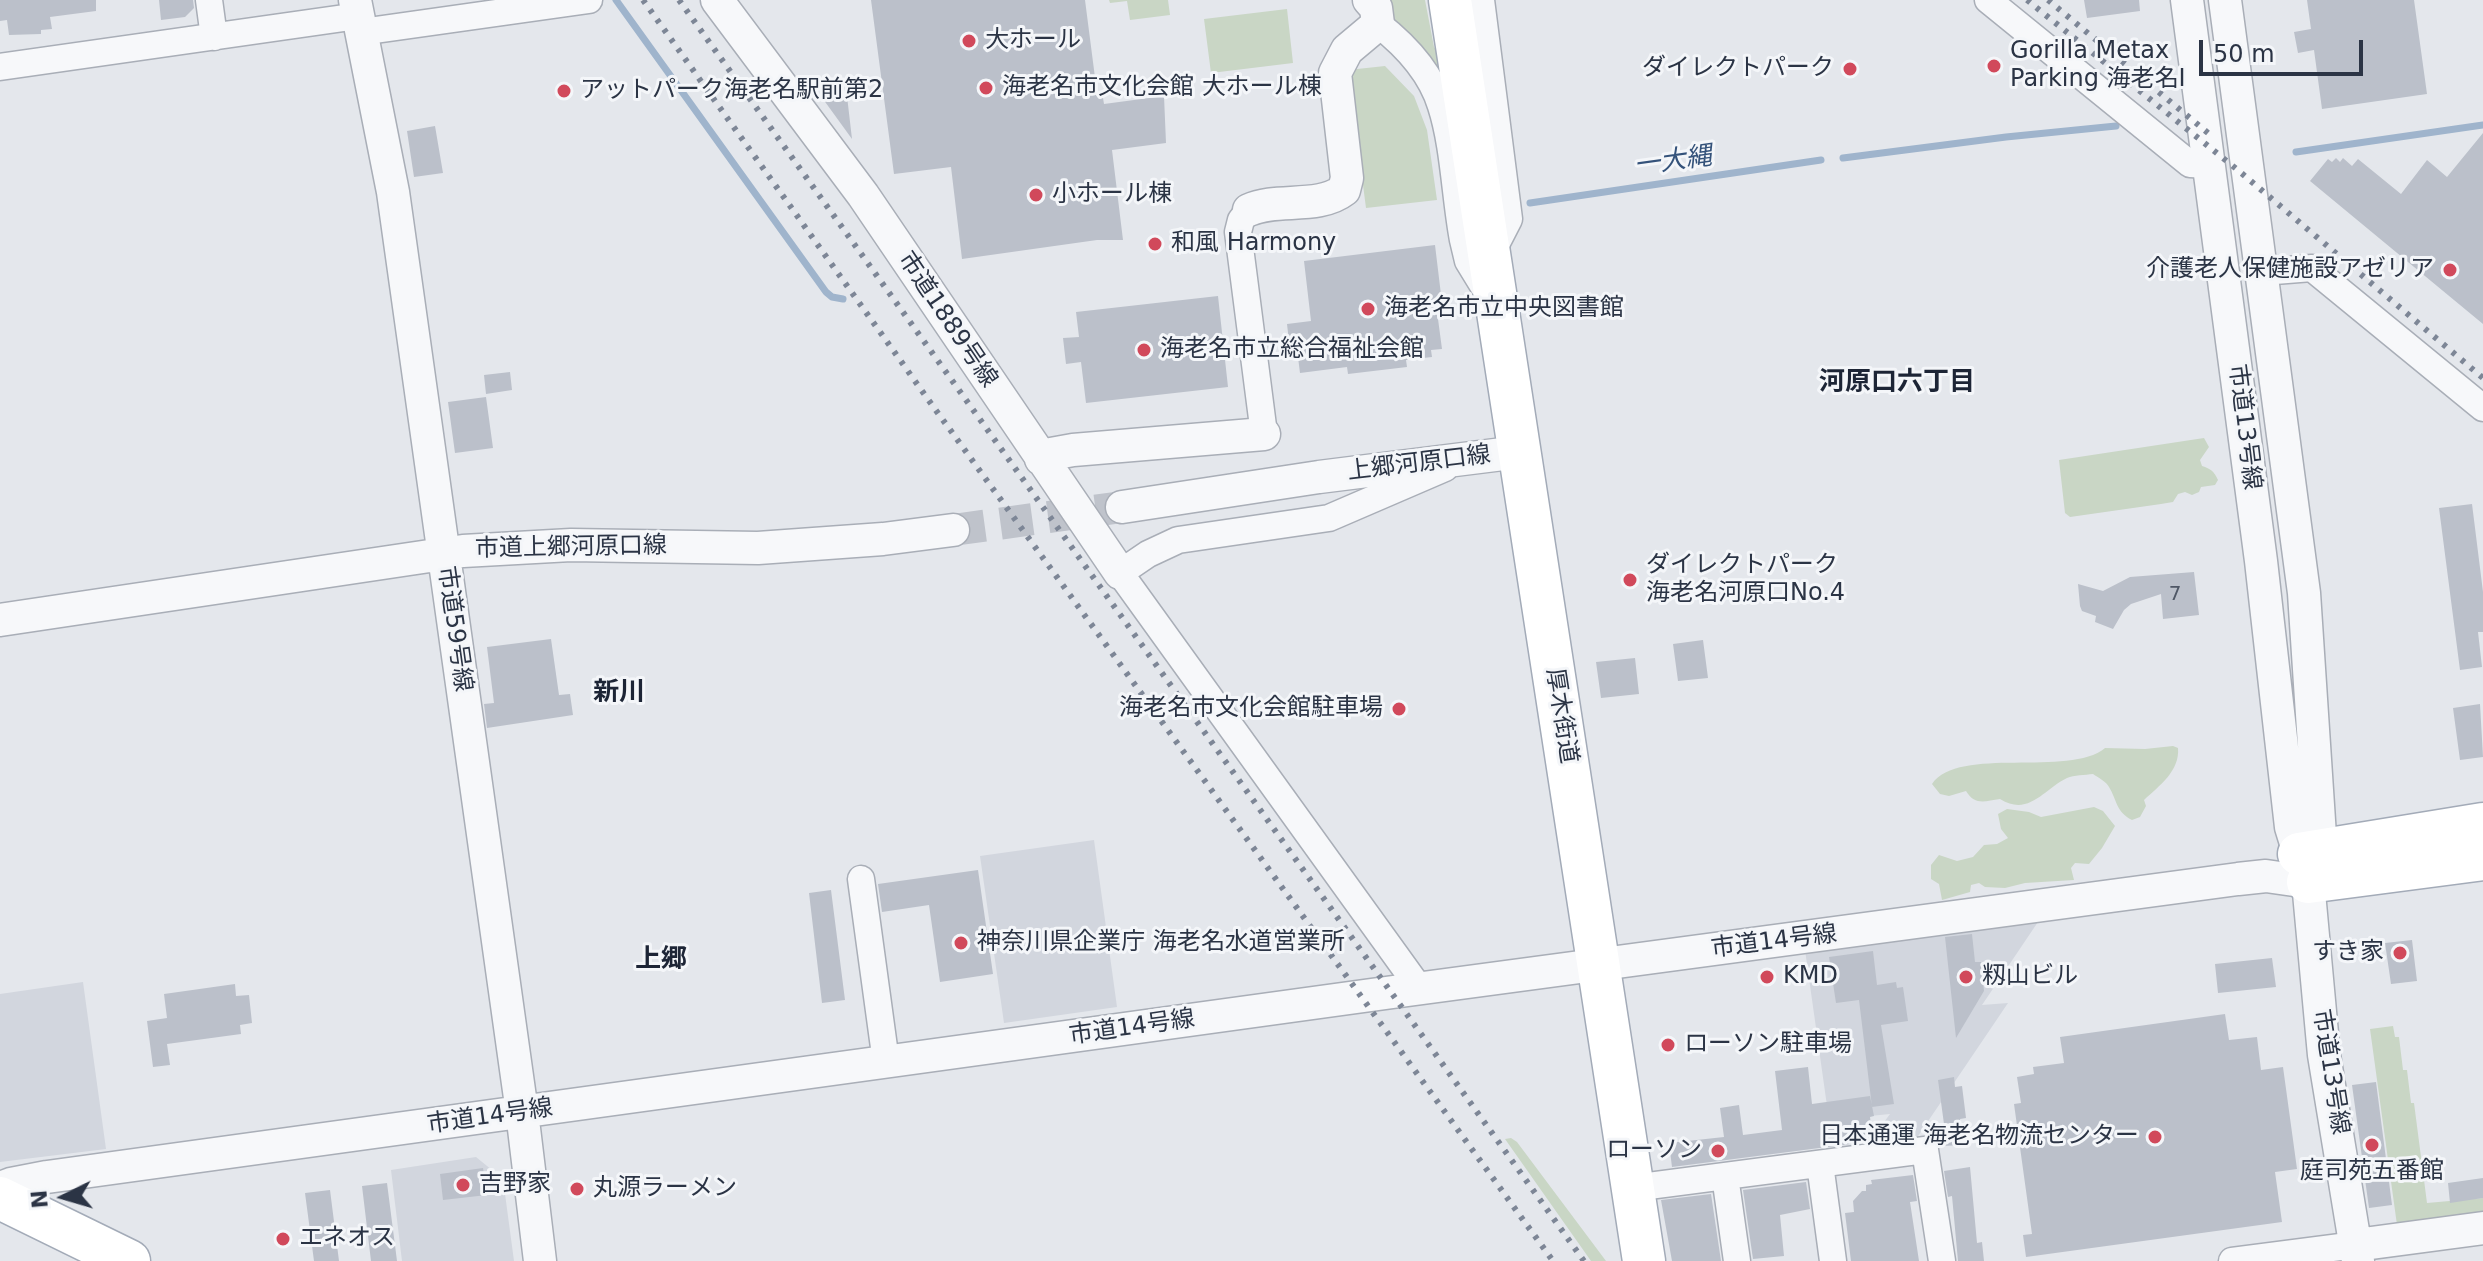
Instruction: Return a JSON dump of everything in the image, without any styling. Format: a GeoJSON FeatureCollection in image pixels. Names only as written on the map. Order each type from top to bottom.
{"type":"FeatureCollection","features":[{"type":"Feature","properties":{"kind":"main road","name":"厚木街道"},"geometry":{"type":"LineString","coordinates":[[1450,0],[1644,1261]]}},
{"type":"Feature","properties":{"kind":"main road"},"geometry":{"type":"LineString","coordinates":[[2299,866],[2483,824]]}},
{"type":"Feature","properties":{"kind":"main road"},"geometry":{"type":"LineString","coordinates":[[2299,866],[2483,859]]}},
{"type":"Feature","properties":{"kind":"main road"},"geometry":{"type":"LineString","coordinates":[[0,1198],[129,1261]]}},
{"type":"Feature","properties":{"kind":"street"},"geometry":{"type":"LineString","coordinates":[[209,0],[214,37]]}},
{"type":"Feature","properties":{"kind":"street"},"geometry":{"type":"LineString","coordinates":[[0,67],[358,16],[589,0]]}},
{"type":"Feature","properties":{"kind":"street","name":"市道1889号線"},"geometry":{"type":"LineString","coordinates":[[717,0],[863,195],[1120,573]]}},
{"type":"Feature","properties":{"kind":"street"},"geometry":{"type":"LineString","coordinates":[[1481,0],[1509,219],[1490,255]]}},
{"type":"Feature","properties":{"kind":"street"},"geometry":{"type":"LineString","coordinates":[[1988,0],[2190,164],[2210,165]]}},
{"type":"Feature","properties":{"kind":"street","name":"市道13号線"},"geometry":{"type":"LineString","coordinates":[[2187,0],[2261,561],[2291,827],[2357,1253]]}},
{"type":"Feature","properties":{"kind":"street","name":"市道13号線"},"geometry":{"type":"LineString","coordinates":[[2225,0],[2304,593],[2299,866]]}},
{"type":"Feature","properties":{"kind":"street"},"geometry":{"type":"LineString","coordinates":[[1041,459],[1073,450],[1264,434],[1238,232],[1241,220],[1249,210],[1261,206],[1332,197],[1344,190],[1347,178],[1335,73],[1374,12],[1429,78],[1441,106],[1468,261],[1499,312]]}},
{"type":"Feature","properties":{"kind":"street","name":"市道59号線"},"geometry":{"type":"LineString","coordinates":[[358,16],[393,192],[522,1112],[540,1261]]}},
{"type":"Feature","properties":{"kind":"street"},"geometry":{"type":"LineString","coordinates":[[2262,272],[2312,268],[2483,408]]}},
{"type":"Feature","properties":{"kind":"street","name":"上郷河原口線"},"geometry":{"type":"LineString","coordinates":[[1122,507],[1319,477],[1519,452]]}},
{"type":"Feature","properties":{"kind":"street"},"geometry":{"type":"LineString","coordinates":[[1420,989],[1120,573],[1148,554],[1178,540],[1329,518],[1467,458]]}},
{"type":"Feature","properties":{"kind":"street","name":"市道上郷河原口線"},"geometry":{"type":"LineString","coordinates":[[0,620],[443,553],[571,545],[758,548],[883,539],[953,530]]}},
{"type":"Feature","properties":{"kind":"street","name":"市道14号線"},"geometry":{"type":"LineString","coordinates":[[0,1188],[47,1177],[2299,866]]}},
{"type":"Feature","properties":{"kind":"street"},"geometry":{"type":"LineString","coordinates":[[861,879],[886,1062]]}},
{"type":"Feature","properties":{"kind":"street"},"geometry":{"type":"LineString","coordinates":[[1633,1188],[1925,1150],[1942,1261]]}},
{"type":"Feature","properties":{"kind":"street"},"geometry":{"type":"LineString","coordinates":[[1820,1164],[1833,1261]]}},
{"type":"Feature","properties":{"kind":"street"},"geometry":{"type":"LineString","coordinates":[[1725,1176],[1737,1261]]}},
{"type":"Feature","properties":{"kind":"street"},"geometry":{"type":"LineString","coordinates":[[2232,1261],[2357,1253],[2483,1228]]}},
{"type":"Feature","properties":{"kind":"shaded area"},"geometry":{"type":"Polygon","coordinates":[[[1094,840],[1117,1007],[1004,1023],[980,856],[1094,840]]]}},
{"type":"Feature","properties":{"kind":"shaded area"},"geometry":{"type":"Polygon","coordinates":[[[2042,916],[1982,1005],[2008,1003],[1914,1142],[1865,1148],[1890,1114],[1829,1120],[1805,950],[2042,916]]]}},
{"type":"Feature","properties":{"kind":"shaded area"},"geometry":{"type":"Polygon","coordinates":[[[83,982],[106,1149],[0,1162],[0,994],[83,982]]]}},
{"type":"Feature","properties":{"kind":"shaded area"},"geometry":{"type":"Polygon","coordinates":[[[476,1157],[503,1179],[514,1261],[402,1261],[391,1170],[476,1157]]]}},
{"type":"Feature","properties":{"kind":"green space"},"geometry":{"type":"Polygon","coordinates":[[[1109,0],[1168,0],[1170,15],[1130,20],[1127,1],[1110,3],[1109,0]]]}},
{"type":"Feature","properties":{"kind":"green space"},"geometry":{"type":"Polygon","coordinates":[[[1384,0],[1425,0],[1448,95],[1395,22],[1393,12],[1384,0]]]}},
{"type":"Feature","properties":{"kind":"green space"},"geometry":{"type":"Polygon","coordinates":[[[1287,9],[1293,63],[1211,73],[1204,19],[1287,9]]]}},
{"type":"Feature","properties":{"kind":"green space"},"geometry":{"type":"Polygon","coordinates":[[[1385,66],[1414,96],[1427,130],[1437,200],[1366,208],[1348,70],[1385,66]]]}},
{"type":"Feature","properties":{"kind":"green space"},"geometry":{"type":"Polygon","coordinates":[[[2204,438],[2209,447],[2200,460],[2202,466],[2215,474],[2218,480],[2215,485],[2201,487],[2199,492],[2192,495],[2185,492],[2178,494],[2173,502],[2070,517],[2065,513],[2059,460],[2204,438]]]}},
{"type":"Feature","properties":{"kind":"green space"},"geometry":{"type":"Polygon","coordinates":[[[2105,748],[2178,748],[2176,764],[2144,800],[2146,806],[2140,817],[2132,820],[2120,809],[2108,785],[2093,774],[2067,778],[2036,799],[2019,805],[2000,799],[1977,801],[1966,791],[1949,796],[1940,794],[1932,784],[1946,772],[1965,766],[2067,761],[2088,757],[2105,748]]]}},
{"type":"Feature","properties":{"kind":"green space"},"geometry":{"type":"Polygon","coordinates":[[[2094,807],[2103,811],[2115,826],[2089,864],[2075,863],[2071,868],[2074,880],[2025,883],[2005,888],[1985,887],[1979,883],[1971,885],[1970,892],[1942,900],[1939,884],[1931,879],[1931,865],[1939,855],[1957,861],[1973,857],[1984,845],[1997,844],[2008,838],[2001,829],[1998,814],[2007,809],[2041,817],[2094,807]]]}},
{"type":"Feature","properties":{"kind":"green space"},"geometry":{"type":"Polygon","coordinates":[[[2393,1026],[2395,1037],[2399,1037],[2403,1070],[2407,1070],[2411,1103],[2414,1103],[2427,1203],[2483,1198],[2483,1214],[2397,1225],[2370,1029],[2393,1026]]]}},
{"type":"Feature","properties":{"kind":"green space"},"geometry":{"type":"Polygon","coordinates":[[[1511,1138],[1606,1261],[1591,1261],[1505,1139],[1511,1138]]]}},
{"type":"Feature","properties":{"kind":"building"},"geometry":{"type":"Polygon","coordinates":[[[0,0],[96,0],[96,11],[50,17],[52,29],[41,30],[41,34],[9,35],[7,20],[0,21],[0,0]]]}},
{"type":"Feature","properties":{"kind":"building"},"geometry":{"type":"Polygon","coordinates":[[[159,0],[193,0],[194,8],[185,17],[161,20],[159,0]]]}},
{"type":"Feature","properties":{"kind":"building","name":"海老名市文化会館 大ホール棟"},"geometry":{"type":"Polygon","coordinates":[[[871,0],[1085,0],[1097,93],[1102,92],[1104,104],[1164,96],[1166,143],[1112,150],[1123,240],[1097,240],[962,259],[951,167],[894,174],[871,0]]]}},
{"type":"Feature","properties":{"kind":"building"},"geometry":{"type":"Polygon","coordinates":[[[2084,0],[2139,0],[2140,11],[2087,18],[2084,0]]]}},
{"type":"Feature","properties":{"kind":"building"},"geometry":{"type":"Polygon","coordinates":[[[2307,0],[2414,0],[2427,94],[2322,109],[2314,50],[2298,53],[2294,32],[2311,29],[2307,0]]]}},
{"type":"Feature","properties":{"kind":"building"},"geometry":{"type":"Polygon","coordinates":[[[847,96],[852,139],[823,99],[847,96]]]}},
{"type":"Feature","properties":{"kind":"building"},"geometry":{"type":"Polygon","coordinates":[[[435,126],[443,173],[414,177],[407,131],[435,126]]]}},
{"type":"Feature","properties":{"kind":"building","name":"介護老人保健施設アゼリア"},"geometry":{"type":"Polygon","coordinates":[[[2483,133],[2483,324],[2310,181],[2328,159],[2332,162],[2336,158],[2340,162],[2343,158],[2352,166],[2358,159],[2401,194],[2427,160],[2447,177],[2483,133]]]}},
{"type":"Feature","properties":{"kind":"building","name":"海老名市立中央図書館"},"geometry":{"type":"Polygon","coordinates":[[[1435,245],[1442,303],[1436,304],[1442,349],[1431,350],[1432,357],[1406,360],[1407,367],[1348,374],[1347,367],[1300,373],[1297,349],[1290,350],[1287,324],[1311,321],[1304,261],[1435,245]]]}},
{"type":"Feature","properties":{"kind":"building","name":"海老名市立総合福祉会館"},"geometry":{"type":"Polygon","coordinates":[[[1218,296],[1228,387],[1086,403],[1081,362],[1066,364],[1063,338],[1079,337],[1076,312],[1218,296]]]}},
{"type":"Feature","properties":{"kind":"building"},"geometry":{"type":"Polygon","coordinates":[[[510,372],[512,390],[486,394],[484,375],[510,372]]]}},
{"type":"Feature","properties":{"kind":"building"},"geometry":{"type":"Polygon","coordinates":[[[486,397],[493,448],[455,453],[448,402],[486,397]]]}},
{"type":"Feature","properties":{"kind":"building"},"geometry":{"type":"Polygon","coordinates":[[[2472,504],[2483,592],[2483,632],[2478,632],[2482,667],[2460,670],[2439,508],[2472,504]]]}},
{"type":"Feature","properties":{"kind":"building"},"geometry":{"type":"Polygon","coordinates":[[[2194,572],[2199,615],[2163,619],[2161,594],[2131,604],[2113,629],[2095,622],[2096,616],[2082,611],[2080,606],[2078,584],[2103,591],[2130,577],[2194,572]]]}},
{"type":"Feature","properties":{"kind":"building"},"geometry":{"type":"Polygon","coordinates":[[[551,639],[559,695],[570,694],[573,715],[487,728],[484,704],[494,703],[487,647],[551,639]]]}},
{"type":"Feature","properties":{"kind":"building"},"geometry":{"type":"Polygon","coordinates":[[[1703,640],[1708,678],[1678,681],[1673,644],[1703,640]]]}},
{"type":"Feature","properties":{"kind":"building"},"geometry":{"type":"Polygon","coordinates":[[[1635,658],[1639,694],[1601,698],[1596,662],[1635,658]]]}},
{"type":"Feature","properties":{"kind":"building"},"geometry":{"type":"Polygon","coordinates":[[[2480,704],[2483,757],[2460,760],[2453,708],[2480,704]]]}},
{"type":"Feature","properties":{"kind":"building","name":"神奈川県企業庁 海老名水道営業所"},"geometry":{"type":"Polygon","coordinates":[[[978,870],[993,974],[940,982],[929,905],[882,912],[878,884],[978,870]]]}},
{"type":"Feature","properties":{"kind":"building"},"geometry":{"type":"Polygon","coordinates":[[[831,890],[845,1000],[822,1003],[809,893],[831,890]]]}},
{"type":"Feature","properties":{"kind":"building","name":"籾山ビル"},"geometry":{"type":"Polygon","coordinates":[[[1972,934],[1975,962],[1981,962],[1984,991],[1956,1038],[1945,937],[1972,934]]]}},
{"type":"Feature","properties":{"kind":"building","name":"すき家"},"geometry":{"type":"Polygon","coordinates":[[[2412,940],[2417,981],[2391,984],[2385,943],[2412,940]]]}},
{"type":"Feature","properties":{"kind":"building"},"geometry":{"type":"Polygon","coordinates":[[[1873,951],[1877,985],[1896,982],[1897,988],[1903,987],[1908,1021],[1881,1025],[1894,1104],[1872,1107],[1859,1000],[1836,1003],[1829,957],[1873,951]]]}},
{"type":"Feature","properties":{"kind":"building"},"geometry":{"type":"Polygon","coordinates":[[[2272,958],[2276,987],[2218,993],[2215,964],[2272,958]]]}},
{"type":"Feature","properties":{"kind":"building"},"geometry":{"type":"Polygon","coordinates":[[[235,984],[236,996],[249,995],[252,1023],[240,1025],[241,1034],[167,1044],[170,1065],[153,1067],[147,1021],[167,1018],[164,994],[235,984]]]}},
{"type":"Feature","properties":{"kind":"building","name":"日本通運 海老名物流センター"},"geometry":{"type":"Polygon","coordinates":[[[2225,1014],[2229,1040],[2257,1037],[2261,1070],[2283,1067],[2297,1169],[2275,1172],[2282,1222],[2026,1257],[2023,1235],[2032,1234],[2014,1104],[2021,1103],[2017,1077],[2034,1074],[2033,1067],[2064,1063],[2060,1037],[2225,1014]]]}},
{"type":"Feature","properties":{"kind":"building"},"geometry":{"type":"Polygon","coordinates":[[[1808,1067],[1812,1104],[1870,1096],[1874,1116],[1870,1117],[1872,1133],[1866,1142],[1672,1167],[1669,1143],[1724,1137],[1720,1108],[1739,1105],[1743,1135],[1782,1130],[1775,1071],[1808,1067]]]}},
{"type":"Feature","properties":{"kind":"building"},"geometry":{"type":"Polygon","coordinates":[[[1954,1077],[1955,1087],[1962,1086],[1966,1118],[1960,1119],[1963,1145],[1941,1146],[1938,1124],[1944,1124],[1938,1080],[1954,1077]]]}},
{"type":"Feature","properties":{"kind":"building","name":"庭司苑五番館"},"geometry":{"type":"Polygon","coordinates":[[[2376,1082],[2392,1205],[2369,1208],[2352,1085],[2376,1082]]]}},
{"type":"Feature","properties":{"kind":"building"},"geometry":{"type":"Polygon","coordinates":[[[1970,1167],[1977,1243],[1982,1242],[1984,1261],[1958,1261],[1952,1196],[1948,1197],[1944,1171],[1970,1167]]]}},
{"type":"Feature","properties":{"kind":"building","name":"吉野家"},"geometry":{"type":"Polygon","coordinates":[[[483,1168],[487,1195],[443,1200],[440,1174],[483,1168]]]}},
{"type":"Feature","properties":{"kind":"building"},"geometry":{"type":"Polygon","coordinates":[[[1913,1175],[1917,1201],[1910,1202],[1919,1261],[1851,1261],[1845,1213],[1854,1212],[1853,1201],[1862,1191],[1866,1191],[1866,1185],[1872,1184],[1871,1180],[1913,1175]]]}},
{"type":"Feature","properties":{"kind":"building"},"geometry":{"type":"Polygon","coordinates":[[[2483,1178],[2483,1198],[2450,1203],[2448,1183],[2483,1178]]]}},
{"type":"Feature","properties":{"kind":"building"},"geometry":{"type":"Polygon","coordinates":[[[1806,1182],[1810,1209],[1780,1215],[1784,1256],[1753,1259],[1743,1190],[1806,1182]]]}},
{"type":"Feature","properties":{"kind":"building"},"geometry":{"type":"Polygon","coordinates":[[[387,1183],[397,1261],[371,1261],[362,1186],[387,1183]]]}},
{"type":"Feature","properties":{"kind":"building"},"geometry":{"type":"Polygon","coordinates":[[[330,1190],[339,1261],[314,1261],[305,1193],[330,1190]]]}},
{"type":"Feature","properties":{"kind":"building"},"geometry":{"type":"Polygon","coordinates":[[[1711,1194],[1721,1261],[1672,1261],[1661,1200],[1711,1194]]]}},
{"type":"Feature","properties":{"kind":"waterway"},"geometry":{"type":"LineString","coordinates":[[616,0],[826,292],[843,299]]}},
{"type":"Feature","properties":{"kind":"waterway"},"geometry":{"type":"LineString","coordinates":[[2296,152],[2483,125]]}},
{"type":"Feature","properties":{"kind":"waterway","name":"一大縄"},"geometry":{"type":"LineString","coordinates":[[1843,158],[2116,126]]}},
{"type":"Feature","properties":{"kind":"waterway","name":"一大縄"},"geometry":{"type":"LineString","coordinates":[[1530,203],[1821,160]]}},
{"type":"Feature","properties":{"kind":"tunnel"},"geometry":{"type":"LineString","coordinates":[[953,530],[1122,507]]}},
{"type":"Feature","properties":{"kind":"railway"},"geometry":{"type":"LineString","coordinates":[[643,0],[935,409],[1553,1261]]}},
{"type":"Feature","properties":{"kind":"railway"},"geometry":{"type":"LineString","coordinates":[[679,0],[1584,1261]]}},
{"type":"Feature","properties":{"kind":"railway"},"geometry":{"type":"LineString","coordinates":[[2027,0],[2239,171],[2483,378]]}},
{"type":"Feature","properties":{"kind":"railway"},"geometry":{"type":"LineString","coordinates":[[2048,0],[2208,133]]}},
{"type":"Feature","properties":{"kind":"place","name":"大ホール"},"geometry":{"type":"Point","coordinates":[969,41]}},
{"type":"Feature","properties":{"kind":"place","name":"Gorilla Metax Parking 海老名I"},"geometry":{"type":"Point","coordinates":[1994,66]}},
{"type":"Feature","properties":{"kind":"place","name":"ダイレクトパーク"},"geometry":{"type":"Point","coordinates":[1850,69]}},
{"type":"Feature","properties":{"kind":"place","name":"海老名市文化会館 大ホール棟"},"geometry":{"type":"Point","coordinates":[986,88]}},
{"type":"Feature","properties":{"kind":"place","name":"アットパーク海老名駅前第2"},"geometry":{"type":"Point","coordinates":[564,91]}},
{"type":"Feature","properties":{"kind":"place","name":"小ホール棟"},"geometry":{"type":"Point","coordinates":[1036,195]}},
{"type":"Feature","properties":{"kind":"place","name":"和風 Harmony"},"geometry":{"type":"Point","coordinates":[1155,244]}},
{"type":"Feature","properties":{"kind":"place","name":"介護老人保健施設アゼリア"},"geometry":{"type":"Point","coordinates":[2450,270]}},
{"type":"Feature","properties":{"kind":"place","name":"海老名市立中央図書館"},"geometry":{"type":"Point","coordinates":[1368,309]}},
{"type":"Feature","properties":{"kind":"place","name":"海老名市立総合福祉会館"},"geometry":{"type":"Point","coordinates":[1144,350]}},
{"type":"Feature","properties":{"kind":"place","name":"ダイレクトパーク 海老名河原口No.4"},"geometry":{"type":"Point","coordinates":[1630,580]}},
{"type":"Feature","properties":{"kind":"place","name":"海老名市文化会館駐車場"},"geometry":{"type":"Point","coordinates":[1399,709]}},
{"type":"Feature","properties":{"kind":"place","name":"神奈川県企業庁 海老名水道営業所"},"geometry":{"type":"Point","coordinates":[961,943]}},
{"type":"Feature","properties":{"kind":"place","name":"すき家"},"geometry":{"type":"Point","coordinates":[2400,953]}},
{"type":"Feature","properties":{"kind":"place","name":"KMD"},"geometry":{"type":"Point","coordinates":[1767,977]}},
{"type":"Feature","properties":{"kind":"place","name":"籾山ビル"},"geometry":{"type":"Point","coordinates":[1966,977]}},
{"type":"Feature","properties":{"kind":"place","name":"ローソン駐車場"},"geometry":{"type":"Point","coordinates":[1668,1045]}},
{"type":"Feature","properties":{"kind":"place","name":"日本通運 海老名物流センター"},"geometry":{"type":"Point","coordinates":[2155,1137]}},
{"type":"Feature","properties":{"kind":"place","name":"庭司苑五番館"},"geometry":{"type":"Point","coordinates":[2372,1145]}},
{"type":"Feature","properties":{"kind":"place","name":"ローソン"},"geometry":{"type":"Point","coordinates":[1718,1151]}},
{"type":"Feature","properties":{"kind":"place","name":"吉野家"},"geometry":{"type":"Point","coordinates":[463,1185]}},
{"type":"Feature","properties":{"kind":"place","name":"丸源ラーメン"},"geometry":{"type":"Point","coordinates":[577,1189]}},
{"type":"Feature","properties":{"kind":"place","name":"エネオス"},"geometry":{"type":"Point","coordinates":[283,1239]}},
{"type":"Feature","properties":{"kind":"district","name":"河原口六丁目"},"geometry":{"type":"Point","coordinates":[1897,383]}},
{"type":"Feature","properties":{"kind":"district","name":"新川"},"geometry":{"type":"Point","coordinates":[619,693]}},
{"type":"Feature","properties":{"kind":"district","name":"上郷"},"geometry":{"type":"Point","coordinates":[661,960]}}]}
